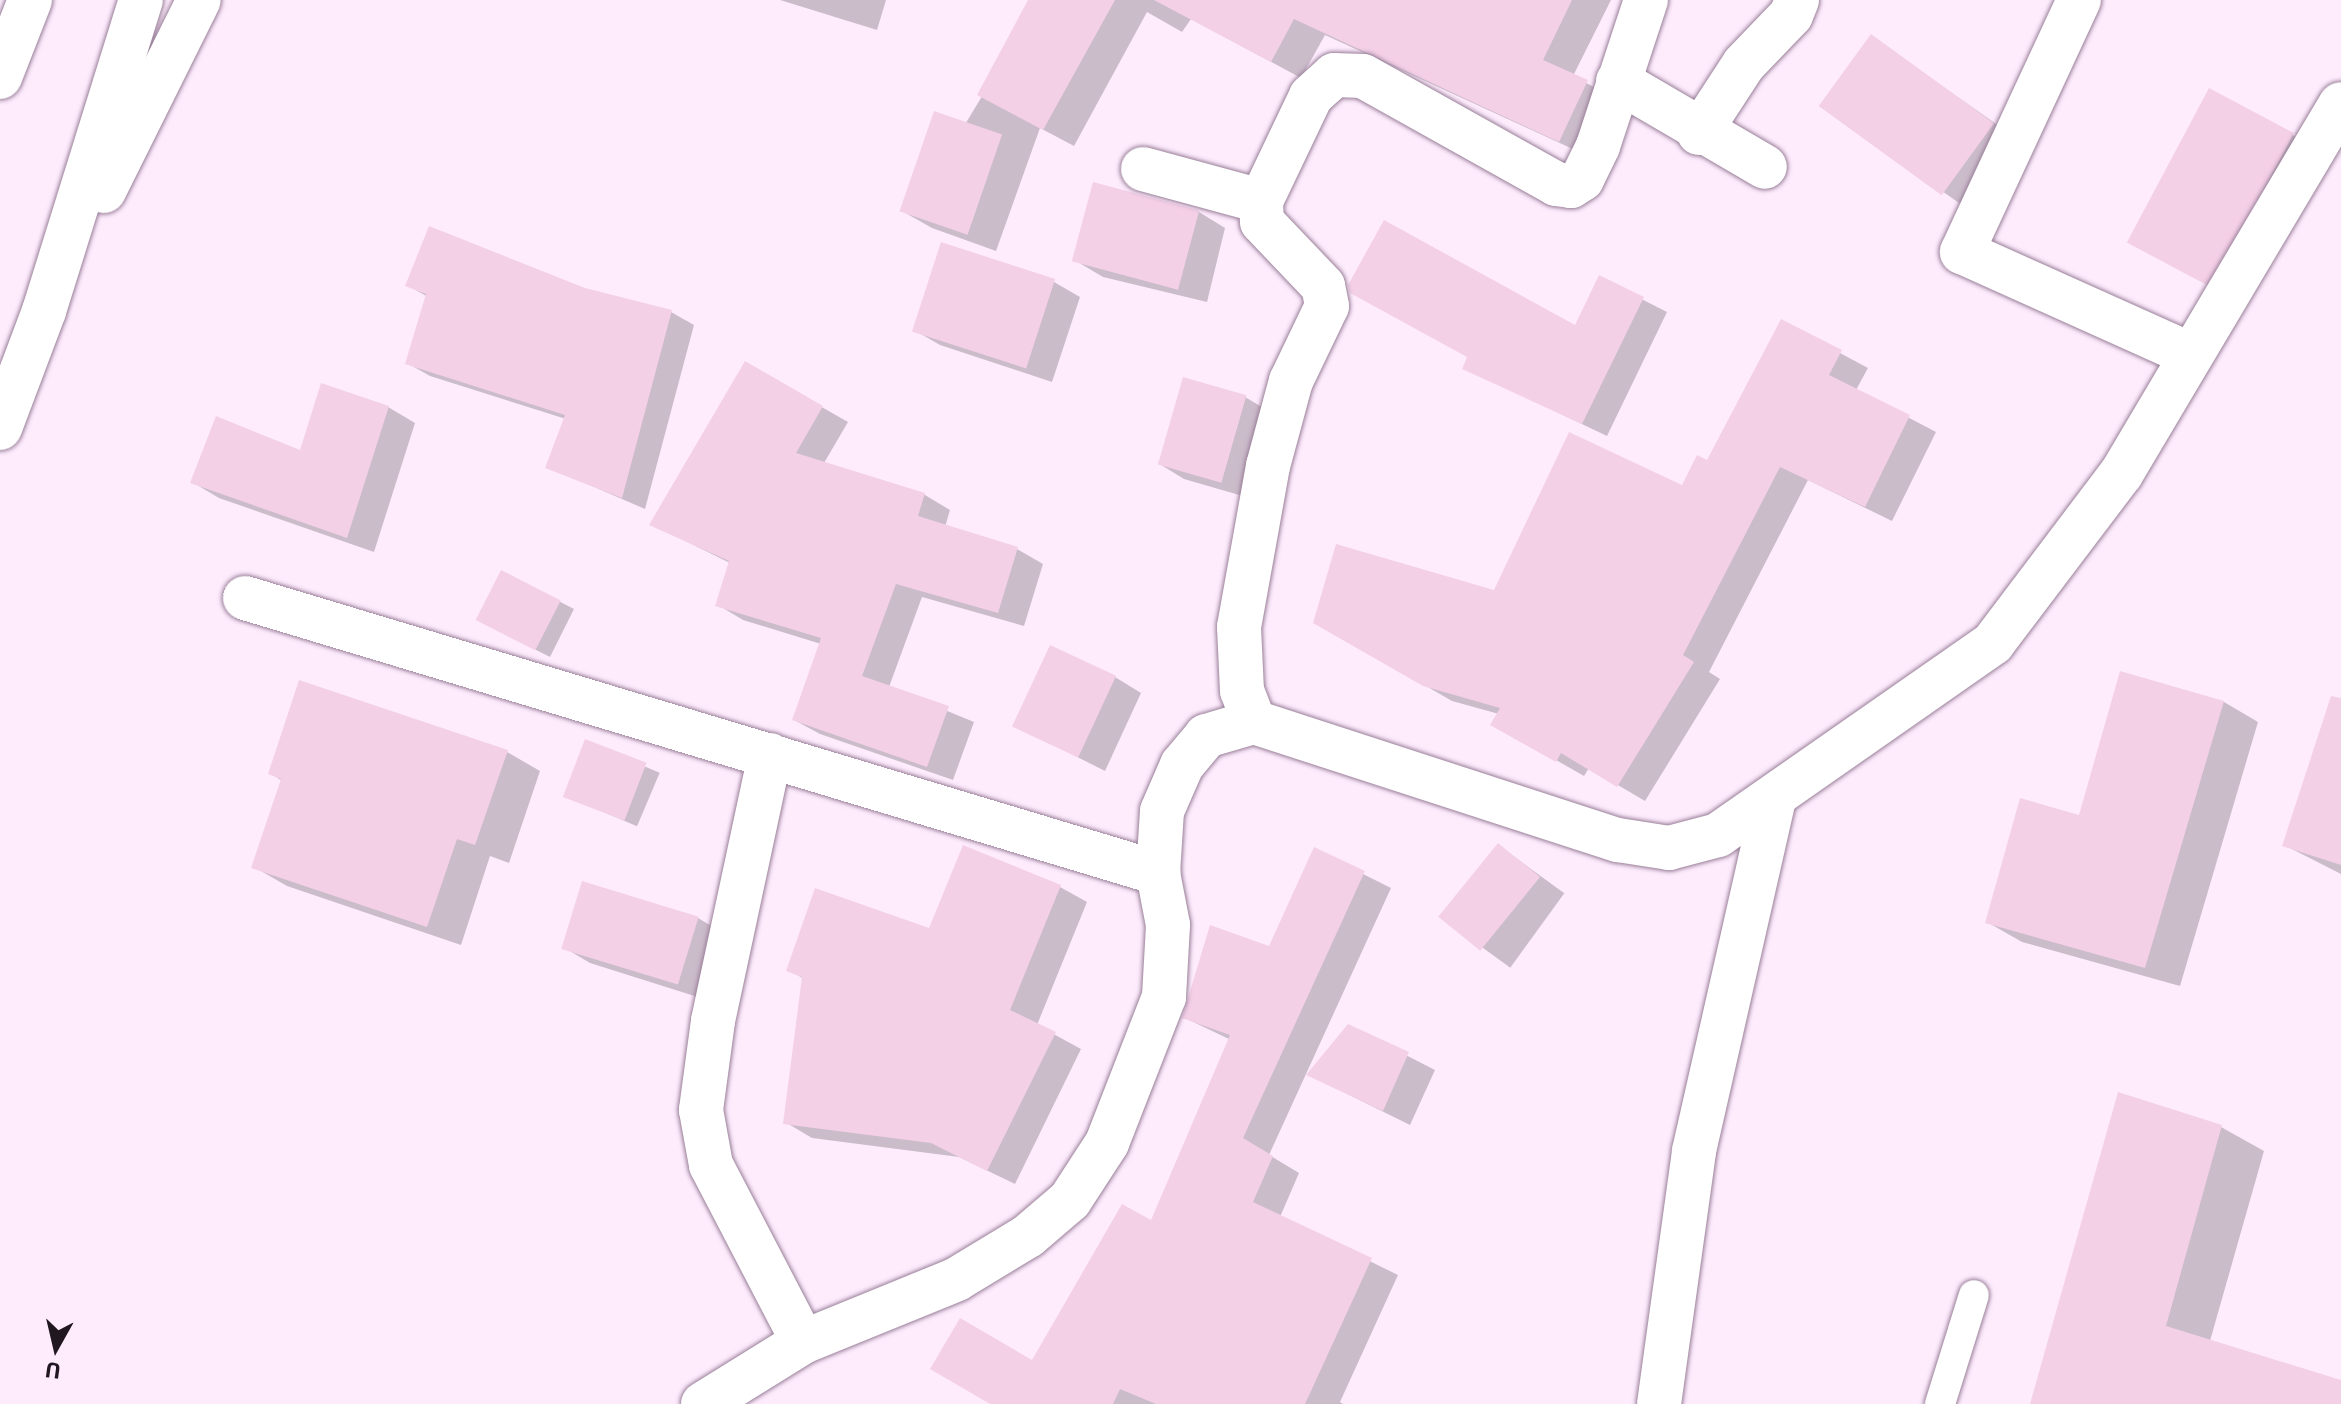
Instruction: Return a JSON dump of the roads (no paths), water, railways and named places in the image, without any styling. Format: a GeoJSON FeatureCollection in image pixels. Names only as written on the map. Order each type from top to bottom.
{"type":"FeatureCollection","features":[{"type":"Feature","properties":{"kind":"main road"},"geometry":{"type":"LineString","coordinates":[[0,77],[30,0]]}},
{"type":"Feature","properties":{"kind":"main road"},"geometry":{"type":"LineString","coordinates":[[0,428],[44,311],[141,0]]}},
{"type":"Feature","properties":{"kind":"main road"},"geometry":{"type":"LineString","coordinates":[[44,311],[199,0]]}},
{"type":"Feature","properties":{"kind":"main road"},"geometry":{"type":"LineString","coordinates":[[1254,722],[1242,691],[1239,627],[1268,466],[1291,381],[1327,306],[1323,286],[1262,222],[1261,201],[1311,96],[1334,75],[1363,76],[1556,184],[1571,186],[1582,179],[1598,146],[1646,0]]}},
{"type":"Feature","properties":{"kind":"main road"},"geometry":{"type":"LineString","coordinates":[[1699,133],[1744,64],[1791,15],[1797,0]]}},
{"type":"Feature","properties":{"kind":"main road"},"geometry":{"type":"LineString","coordinates":[[2079,0],[1962,252],[2191,355]]}},
{"type":"Feature","properties":{"kind":"main road"},"geometry":{"type":"LineString","coordinates":[[1618,81],[1699,133],[1765,167]]}},
{"type":"Feature","properties":{"kind":"main road"},"geometry":{"type":"LineString","coordinates":[[703,1404],[803,1342],[957,1279],[1028,1236],[1070,1200],[1107,1143],[1164,997],[1168,925],[1158,873],[1162,811],[1182,765],[1206,736],[1254,722],[1571,828],[1669,848],[1718,835],[1773,802],[1843,743],[1993,643],[2121,474],[2341,104]]}},
{"type":"Feature","properties":{"kind":"main road"},"geometry":{"type":"LineString","coordinates":[[1143,169],[1261,201]]}},
{"type":"Feature","properties":{"kind":"main road"},"geometry":{"type":"LineString","coordinates":[[245,598],[1158,873]]}},
{"type":"Feature","properties":{"kind":"main road"},"geometry":{"type":"LineString","coordinates":[[770,755],[713,1021],[701,1110],[711,1165],[803,1342]]}},
{"type":"Feature","properties":{"kind":"main road"},"geometry":{"type":"LineString","coordinates":[[1659,1404],[1694,1151],[1773,802]]}},
{"type":"Feature","properties":{"kind":"lane"},"geometry":{"type":"LineString","coordinates":[[1940,1404],[1974,1295]]}}]}
